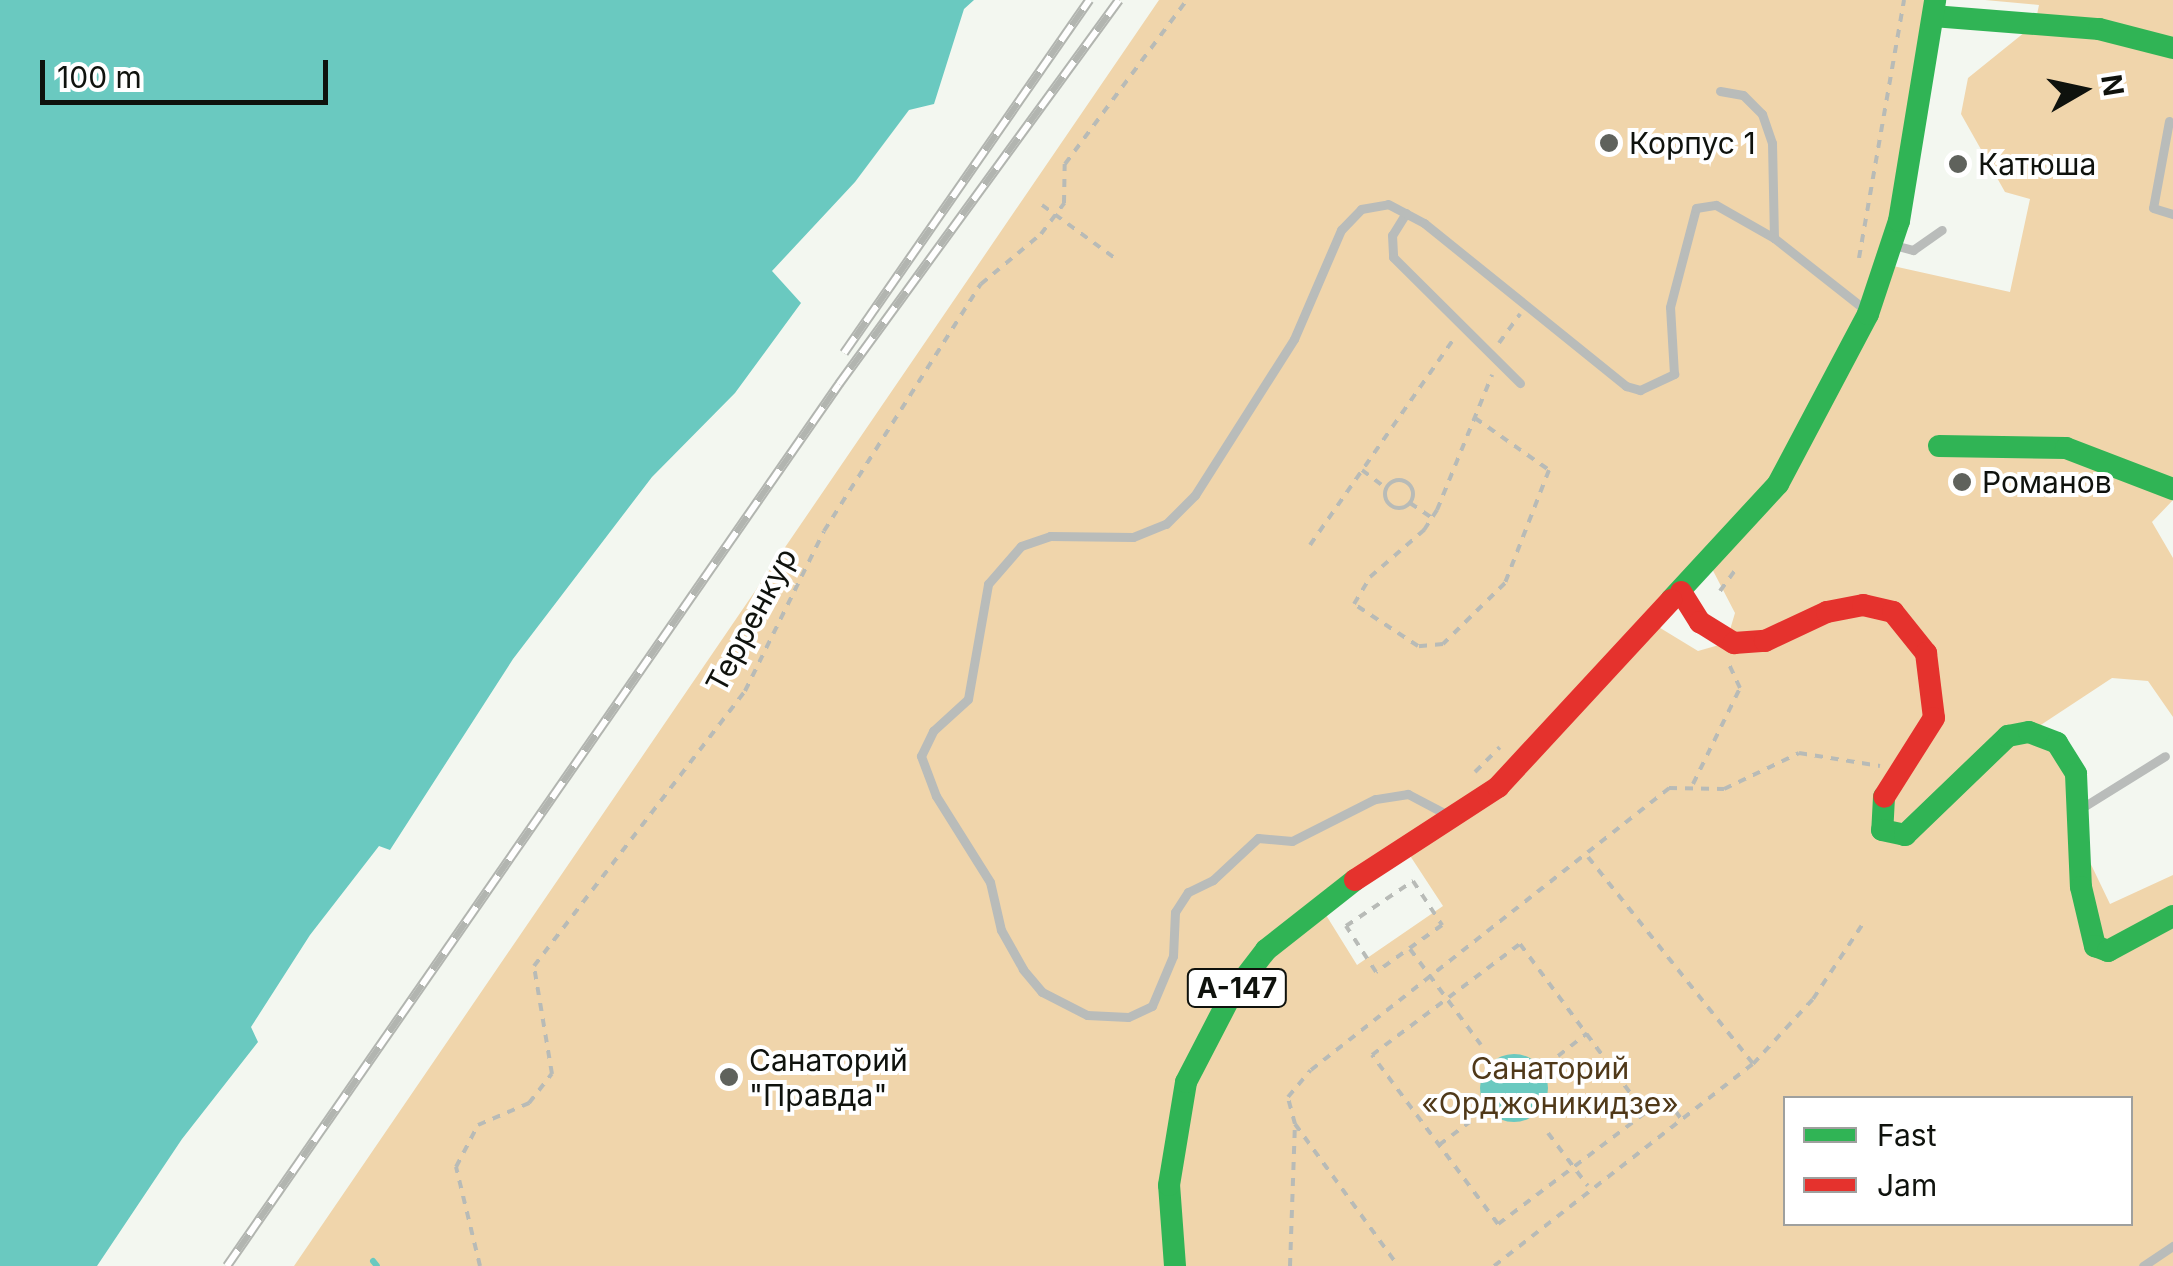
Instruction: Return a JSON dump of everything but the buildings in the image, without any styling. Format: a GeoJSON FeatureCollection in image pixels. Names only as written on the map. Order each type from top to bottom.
{"type":"FeatureCollection","features":[{"type":"Feature","properties":{"kind":"main road"},"geometry":{"type":"LineString","coordinates":[[1934,8],[2100,29],[2173,48]]}},
{"type":"Feature","properties":{"kind":"main road","name":"А-147"},"geometry":{"type":"LineString","coordinates":[[1175,1266],[1168,1186],[1173,1139],[1186,1082],[1230,997],[1266,950],[1318,904],[1456,818],[1498,787],[1778,484],[1868,314],[1892,244],[1912,160],[1934,8]]}},
{"type":"Feature","properties":{"kind":"main road"},"geometry":{"type":"LineString","coordinates":[[1939,446],[2024,442],[2066,448],[2173,489]]}},
{"type":"Feature","properties":{"kind":"main road"},"geometry":{"type":"LineString","coordinates":[[1680,592],[1700,622],[1734,644],[1765,641],[1827,612],[1864,605],[1893,612],[1926,653],[1935,705],[1932,732],[1898,774],[1877,817],[1892,837],[1910,830],[2008,736],[2030,732],[2057,743],[2070,756],[2082,888],[2095,946],[2108,951],[2173,916]]}},
{"type":"Feature","properties":{"kind":"lane"},"geometry":{"type":"LineString","coordinates":[[1720,91],[1744,96],[1762,114],[1772,143],[1774,238]]}},
{"type":"Feature","properties":{"kind":"lane"},"geometry":{"type":"LineString","coordinates":[[2169,121],[2152,208],[2173,214]]}},
{"type":"Feature","properties":{"kind":"lane"},"geometry":{"type":"LineString","coordinates":[[1456,818],[1408,794],[1376,799],[1292,841],[1258,838],[1238,860],[1188,892],[1176,912],[1172,956],[1152,1006],[1128,1018],[1087,1016],[1042,992],[1023,968],[1000,930],[990,882],[936,796],[921,756],[933,732],[968,699],[988,584],[1021,546],[1050,536],[1133,537],[1166,524],[1195,496],[1294,339],[1341,230],[1370,204],[1406,213],[1626,386],[1653,387],[1667,382],[1676,366],[1670,307],[1696,208],[1716,205],[1774,238],[1847,290],[1868,314]]}},
{"type":"Feature","properties":{"kind":"lane"},"geometry":{"type":"LineString","coordinates":[[1406,213],[1392,235],[1393,257],[1463,325],[1490,358],[1520,383]]}},
{"type":"Feature","properties":{"kind":"lane"},"geometry":{"type":"LineString","coordinates":[[1892,244],[1913,250],[1942,230]]}},
{"type":"Feature","properties":{"kind":"lane"},"geometry":{"type":"LineString","coordinates":[[2077,810],[2165,756]]}},
{"type":"Feature","properties":{"kind":"lane"},"geometry":{"type":"LineString","coordinates":[[2143,1266],[2173,1246]]}},
{"type":"Feature","properties":{"kind":"path"},"geometry":{"type":"LineString","coordinates":[[1055,215],[1064,203],[1065,164],[1187,0]]}},
{"type":"Feature","properties":{"kind":"path"},"geometry":{"type":"LineString","coordinates":[[1847,290],[1879,168],[1904,0]]}},
{"type":"Feature","properties":{"kind":"path"},"geometry":{"type":"LineString","coordinates":[[1042,205],[1116,259]]}},
{"type":"Feature","properties":{"kind":"path","name":"Терренкур"},"geometry":{"type":"LineString","coordinates":[[480,1266],[456,1167],[478,1125],[530,1103],[552,1074],[534,966],[745,691],[824,530],[981,284],[1055,215]]}},
{"type":"Feature","properties":{"kind":"path"},"geometry":{"type":"LineString","coordinates":[[1475,418],[1549,470],[1504,583],[1443,644],[1418,646],[1354,604],[1370,577],[1432,518],[1492,377],[1490,358],[1526,306]]}},
{"type":"Feature","properties":{"kind":"path"},"geometry":{"type":"LineString","coordinates":[[1310,545],[1463,325]]}},
{"type":"Feature","properties":{"kind":"path"},"geometry":{"type":"LineString","coordinates":[[1362,470],[1386,488],[1390,506],[1410,503],[1432,518]]}},
{"type":"Feature","properties":{"kind":"path"},"geometry":{"type":"LineString","coordinates":[[1386,488],[1394,480],[1408,483],[1410,503]]}},
{"type":"Feature","properties":{"kind":"path"},"geometry":{"type":"LineString","coordinates":[[1692,786],[1740,688],[1728,661],[1734,644]]}},
{"type":"Feature","properties":{"kind":"path"},"geometry":{"type":"LineString","coordinates":[[1290,1266],[1295,1124],[1288,1098],[1311,1070],[1588,856],[1668,788],[1724,789],[1799,753],[1852,758],[1898,774]]}},
{"type":"Feature","properties":{"kind":"path"},"geometry":{"type":"LineString","coordinates":[[1588,856],[1753,1064]]}},
{"type":"Feature","properties":{"kind":"path"},"geometry":{"type":"LineString","coordinates":[[1413,881],[1442,926],[1376,972],[1346,926],[1376,906],[1413,881]]}},
{"type":"Feature","properties":{"kind":"path"},"geometry":{"type":"LineString","coordinates":[[1369,895],[1376,906]]}},
{"type":"Feature","properties":{"kind":"path"},"geometry":{"type":"LineString","coordinates":[[1494,1266],[1588,1186],[1683,1121],[1753,1064],[1813,999],[1862,924]]}},
{"type":"Feature","properties":{"kind":"path"},"geometry":{"type":"LineString","coordinates":[[1645,1114],[1520,944],[1372,1055],[1498,1224],[1645,1114],[1666,1098],[1683,1121]]}},
{"type":"Feature","properties":{"kind":"path"},"geometry":{"type":"LineString","coordinates":[[1410,949],[1481,1044]]}},
{"type":"Feature","properties":{"kind":"path"},"geometry":{"type":"LineString","coordinates":[[1558,1056],[1587,1033]]}},
{"type":"Feature","properties":{"kind":"path"},"geometry":{"type":"LineString","coordinates":[[1438,1144],[1470,1122]]}},
{"type":"Feature","properties":{"kind":"path"},"geometry":{"type":"LineString","coordinates":[[1295,1124],[1398,1266]]}},
{"type":"Feature","properties":{"kind":"path"},"geometry":{"type":"LineString","coordinates":[[1548,1133],[1588,1186]]}},
{"type":"Feature","properties":{"kind":"green space","name":"Санаторий «Орджоникидзе»"},"geometry":{"type":"Polygon","coordinates":[[[1159,0],[1934,0],[1884,264],[2010,292],[2030,199],[2005,192],[1961,114],[1968,78],[2035,24],[2039,5],[1985,0],[2173,0],[2173,500],[2152,522],[2173,558],[2173,717],[2148,681],[2112,678],[2030,732],[2068,755],[2085,852],[2110,904],[2173,875],[2173,1266],[294,1266],[1159,0]],[[1708,561],[1652,623],[1698,651],[1726,643],[1735,613],[1708,561]],[[1405,848],[1321,907],[1357,965],[1443,906],[1405,848]]]}},
{"type":"Feature","properties":{"kind":"water"},"geometry":{"type":"Polygon","coordinates":[[[0,0],[974,0],[964,9],[934,104],[909,110],[855,182],[772,271],[801,303],[735,393],[652,477],[513,659],[390,850],[379,846],[310,935],[251,1027],[258,1042],[182,1139],[97,1266],[0,1266],[0,0]]]}},
{"type":"Feature","properties":{"kind":"water"},"geometry":{"type":"Polygon","coordinates":[[[1514,1054],[1527,1056],[1538,1064],[1546,1075],[1546,1101],[1538,1112],[1527,1120],[1514,1122],[1501,1120],[1490,1112],[1482,1101],[1480,1088],[1482,1075],[1490,1064],[1501,1056],[1514,1054]]]}},
{"type":"Feature","properties":{"kind":"waterway"},"geometry":{"type":"LineString","coordinates":[[373,1261],[377,1266]]}},
{"type":"Feature","properties":{"kind":"railway"},"geometry":{"type":"LineString","coordinates":[[844,353],[1089,0]]}},
{"type":"Feature","properties":{"kind":"railway"},"geometry":{"type":"LineString","coordinates":[[227,1266],[839,384],[1119,0]]}},
{"type":"Feature","properties":{"kind":"traffic: fast"},"geometry":{"type":"LineString","coordinates":[[1671,600],[1778,484],[1868,314],[1899,221],[1935,0]]}},
{"type":"Feature","properties":{"kind":"traffic: fast"},"geometry":{"type":"LineString","coordinates":[[1933,16],[2099,29],[2173,48]]}},
{"type":"Feature","properties":{"kind":"traffic: fast"},"geometry":{"type":"LineString","coordinates":[[1939,446],[2066,448],[2173,489]]}},
{"type":"Feature","properties":{"kind":"traffic: fast"},"geometry":{"type":"LineString","coordinates":[[1884,797],[1882,830],[1905,835],[2008,736],[2029,732],[2057,743],[2076,774],[2081,887],[2095,946],[2108,951],[2173,916]]}},
{"type":"Feature","properties":{"kind":"traffic: fast"},"geometry":{"type":"LineString","coordinates":[[1175,1266],[1169,1185],[1186,1082],[1230,997],[1266,950],[1355,880]]}},
{"type":"Feature","properties":{"kind":"traffic: jam"},"geometry":{"type":"LineString","coordinates":[[1681,592],[1700,622],[1734,643],[1765,641],[1827,612],[1863,605],[1893,612],[1926,653],[1934,718],[1884,797]]}},
{"type":"Feature","properties":{"kind":"traffic: jam"},"geometry":{"type":"LineString","coordinates":[[1355,880],[1498,787],[1671,600]]}},
{"type":"Feature","properties":{"kind":"place","name":"Корпус 1"},"geometry":{"type":"Point","coordinates":[1609,143]}},
{"type":"Feature","properties":{"kind":"place","name":"Катюша"},"geometry":{"type":"Point","coordinates":[1958,164]}},
{"type":"Feature","properties":{"kind":"place","name":"Романов"},"geometry":{"type":"Point","coordinates":[1962,482]}},
{"type":"Feature","properties":{"kind":"place","name":"Санаторий \"Правда\""},"geometry":{"type":"Point","coordinates":[729,1077]}}]}
